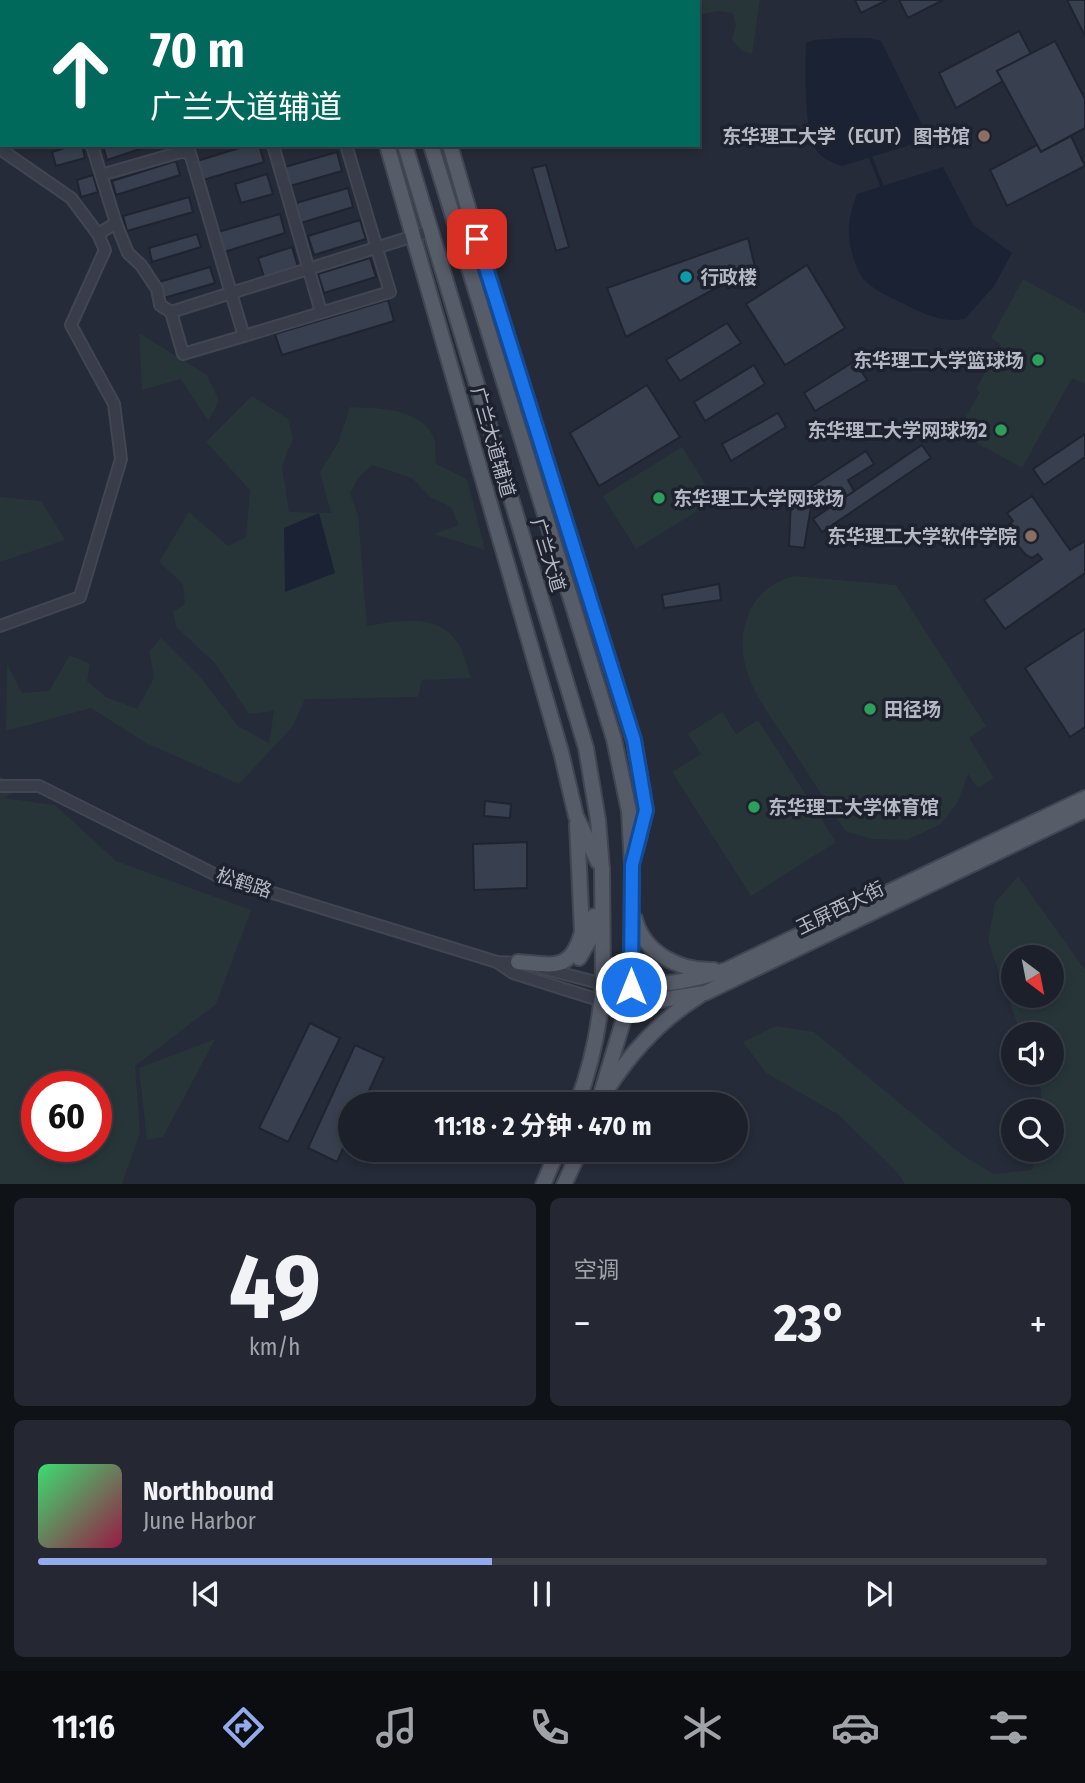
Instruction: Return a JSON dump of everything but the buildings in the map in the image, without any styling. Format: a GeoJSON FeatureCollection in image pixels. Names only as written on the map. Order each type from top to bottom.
{"type":"FeatureCollection","features":[{"type":"Feature","properties":{"kind":"main road","name":"广兰大道辅道"},"geometry":{"type":"LineString","coordinates":[[388,147],[576,816],[602,869]]}},
{"type":"Feature","properties":{"kind":"main road","name":"广兰大道"},"geometry":{"type":"LineString","coordinates":[[406,147],[586,748],[598,820],[602,869],[603,984],[602,1002],[581,1092]]}},
{"type":"Feature","properties":{"kind":"main road","name":"广兰大道"},"geometry":{"type":"LineString","coordinates":[[432,147],[614,739],[629,811],[632,865],[631,987],[602,1092]]}},
{"type":"Feature","properties":{"kind":"main road"},"geometry":{"type":"LineString","coordinates":[[451,147],[481,253],[634,740],[646,810],[632,865]]}},
{"type":"Feature","properties":{"kind":"main road","name":"玉屏西大街"},"geometry":{"type":"LineString","coordinates":[[603,984],[631,987],[673,983],[726,970],[1085,798]]}},
{"type":"Feature","properties":{"kind":"main road","name":"玉屏西大街"},"geometry":{"type":"LineString","coordinates":[[602,1002],[628,1005],[705,993],[1085,810]]}},
{"type":"Feature","properties":{"kind":"main road"},"geometry":{"type":"LineString","coordinates":[[554,965],[572,957],[582,932],[576,816]]}},
{"type":"Feature","properties":{"kind":"main road"},"geometry":{"type":"LineString","coordinates":[[518,962],[570,965],[587,948],[594,932],[593,851]]}},
{"type":"Feature","properties":{"kind":"main road"},"geometry":{"type":"LineString","coordinates":[[632,905],[639,932],[650,948],[668,960],[688,967],[726,970]]}},
{"type":"Feature","properties":{"kind":"main road"},"geometry":{"type":"LineString","coordinates":[[606,1092],[647,1039],[678,1011],[705,993]]}},
{"type":"Feature","properties":{"kind":"main road"},"geometry":{"type":"LineString","coordinates":[[543,1184],[553,1162]]}},
{"type":"Feature","properties":{"kind":"main road"},"geometry":{"type":"LineString","coordinates":[[564,1184],[575,1162]]}},
{"type":"Feature","properties":{"kind":"street"},"geometry":{"type":"LineString","coordinates":[[93,147],[128,253],[141,265],[157,289],[160,305],[171,312],[183,354],[390,292],[347,147]]}},
{"type":"Feature","properties":{"kind":"street"},"geometry":{"type":"LineString","coordinates":[[274,147],[321,312]]}},
{"type":"Feature","properties":{"kind":"street"},"geometry":{"type":"LineString","coordinates":[[0,149],[71,198],[99,234],[105,250],[71,325],[114,404],[121,459],[80,597],[0,626]]}},
{"type":"Feature","properties":{"kind":"street"},"geometry":{"type":"LineString","coordinates":[[101,175],[180,149],[190,153],[244,335]]}},
{"type":"Feature","properties":{"kind":"street"},"geometry":{"type":"LineString","coordinates":[[99,234],[116,223]]}},
{"type":"Feature","properties":{"kind":"street"},"geometry":{"type":"LineString","coordinates":[[171,312],[430,231]]}},
{"type":"Feature","properties":{"kind":"street","name":"松鹤路"},"geometry":{"type":"LineString","coordinates":[[0,786],[39,786],[218,876],[497,962],[518,962],[603,984]]}},
{"type":"Feature","properties":{"kind":"street","name":"松鹤路"},"geometry":{"type":"LineString","coordinates":[[497,962],[513,973],[602,1002]]}},
{"type":"Feature","properties":{"kind":"shaded area"},"geometry":{"type":"Polygon","coordinates":[[[700,0],[760,0],[752,54],[741,50],[732,39],[736,25],[732,13],[718,11],[700,15],[700,0]]]}},
{"type":"Feature","properties":{"kind":"shaded area","name":"东华理工大学篮球场"},"geometry":{"type":"Polygon","coordinates":[[[1023,279],[1085,313],[1085,384],[1072,378],[1022,468],[957,432],[980,392],[976,389],[1001,344],[991,338],[1023,279]]]}},
{"type":"Feature","properties":{"kind":"shaded area"},"geometry":{"type":"Polygon","coordinates":[[[139,333],[207,375],[219,401],[208,421],[181,379],[142,390],[139,333]]]}},
{"type":"Feature","properties":{"kind":"shaded area"},"geometry":{"type":"Polygon","coordinates":[[[252,396],[288,419],[293,439],[282,466],[289,512],[331,513],[320,472],[338,443],[350,407],[399,412],[411,416],[430,430],[435,441],[436,464],[467,479],[485,550],[434,534],[459,525],[451,507],[430,497],[412,478],[372,465],[359,477],[350,493],[358,515],[367,626],[416,621],[439,626],[449,632],[459,646],[471,678],[422,680],[418,697],[305,699],[293,726],[239,784],[146,743],[91,708],[6,731],[7,664],[22,693],[49,691],[70,655],[90,664],[87,681],[106,697],[137,709],[154,678],[149,651],[161,638],[201,678],[238,726],[269,743],[274,711],[249,714],[214,662],[176,627],[173,612],[185,604],[183,584],[159,562],[189,512],[228,546],[246,537],[250,490],[206,442],[252,396]]]}},
{"type":"Feature","properties":{"kind":"shaded area","name":"东华理工大学网球场"},"geometry":{"type":"Polygon","coordinates":[[[682,447],[715,500],[636,549],[603,496],[682,447]]]}},
{"type":"Feature","properties":{"kind":"shaded area"},"geometry":{"type":"Polygon","coordinates":[[[0,497],[41,501],[65,540],[0,562],[0,497]]]}},
{"type":"Feature","properties":{"kind":"shaded area","name":"田径场"},"geometry":{"type":"Polygon","coordinates":[[[793,576],[896,585],[986,726],[969,738],[994,778],[978,788],[968,774],[958,802],[941,824],[907,840],[872,839],[845,831],[761,701],[746,668],[743,632],[749,613],[761,594],[772,585],[793,576]]]}},
{"type":"Feature","properties":{"kind":"shaded area","name":"东华理工大学体育馆"},"geometry":{"type":"Polygon","coordinates":[[[722,712],[736,734],[758,720],[836,842],[751,896],[672,772],[701,754],[688,734],[722,712]]]}},
{"type":"Feature","properties":{"kind":"shaded area"},"geometry":{"type":"Polygon","coordinates":[[[0,776],[21,789],[3,798],[55,805],[116,861],[251,910],[216,1004],[135,1066],[140,1133],[122,1184],[0,1184],[0,776]]]}},
{"type":"Feature","properties":{"kind":"shaded area"},"geometry":{"type":"Polygon","coordinates":[[[1018,876],[1085,970],[1085,1184],[905,1184],[897,1172],[839,1115],[766,1073],[743,1042],[775,1026],[814,1032],[962,1155],[994,1174],[1032,1170],[1034,1162],[1064,1162],[1064,1099],[1042,1099],[1039,1085],[1064,1085],[1064,1022],[1017,1022],[1012,1008],[1064,1008],[1064,945],[1001,945],[1001,978],[988,941],[995,903],[1018,876]]]}},
{"type":"Feature","properties":{"kind":"shaded area"},"geometry":{"type":"Polygon","coordinates":[[[215,1039],[163,1137],[147,1140],[139,1068],[215,1039]]]}},
{"type":"Feature","properties":{"kind":"water"},"geometry":{"type":"Polygon","coordinates":[[[845,38],[881,41],[929,139],[842,166],[817,152],[811,138],[807,112],[806,43],[845,38]]]}},
{"type":"Feature","properties":{"kind":"water"},"geometry":{"type":"Polygon","coordinates":[[[943,167],[973,225],[1012,253],[994,286],[965,319],[958,320],[943,319],[922,312],[870,286],[857,268],[849,236],[851,213],[857,194],[943,167]]]}},
{"type":"Feature","properties":{"kind":"water"},"geometry":{"type":"Polygon","coordinates":[[[319,513],[335,573],[285,592],[284,528],[319,513]]]}},
{"type":"Feature","properties":{"kind":"waterway"},"geometry":{"type":"LineString","coordinates":[[870,156],[884,191]]}},
{"type":"Feature","properties":{"kind":"place","name":"东华理工大学（ECUT）图书馆"},"geometry":{"type":"Point","coordinates":[984,136]}},
{"type":"Feature","properties":{"kind":"place","name":"行政楼"},"geometry":{"type":"Point","coordinates":[686,277]}},
{"type":"Feature","properties":{"kind":"place","name":"东华理工大学篮球场"},"geometry":{"type":"Point","coordinates":[1038,360]}},
{"type":"Feature","properties":{"kind":"place","name":"东华理工大学网球场2"},"geometry":{"type":"Point","coordinates":[1001,430]}},
{"type":"Feature","properties":{"kind":"place","name":"东华理工大学网球场"},"geometry":{"type":"Point","coordinates":[659,498]}},
{"type":"Feature","properties":{"kind":"place","name":"东华理工大学软件学院"},"geometry":{"type":"Point","coordinates":[1031,536]}},
{"type":"Feature","properties":{"kind":"place","name":"田径场"},"geometry":{"type":"Point","coordinates":[870,709]}},
{"type":"Feature","properties":{"kind":"place","name":"东华理工大学体育馆"},"geometry":{"type":"Point","coordinates":[754,807]}},
{"type":"Feature","properties":{"kind":"route"},"geometry":{"type":"LineString","coordinates":[[477,239],[634,740],[646,810],[632,865],[631,987]]}}]}
